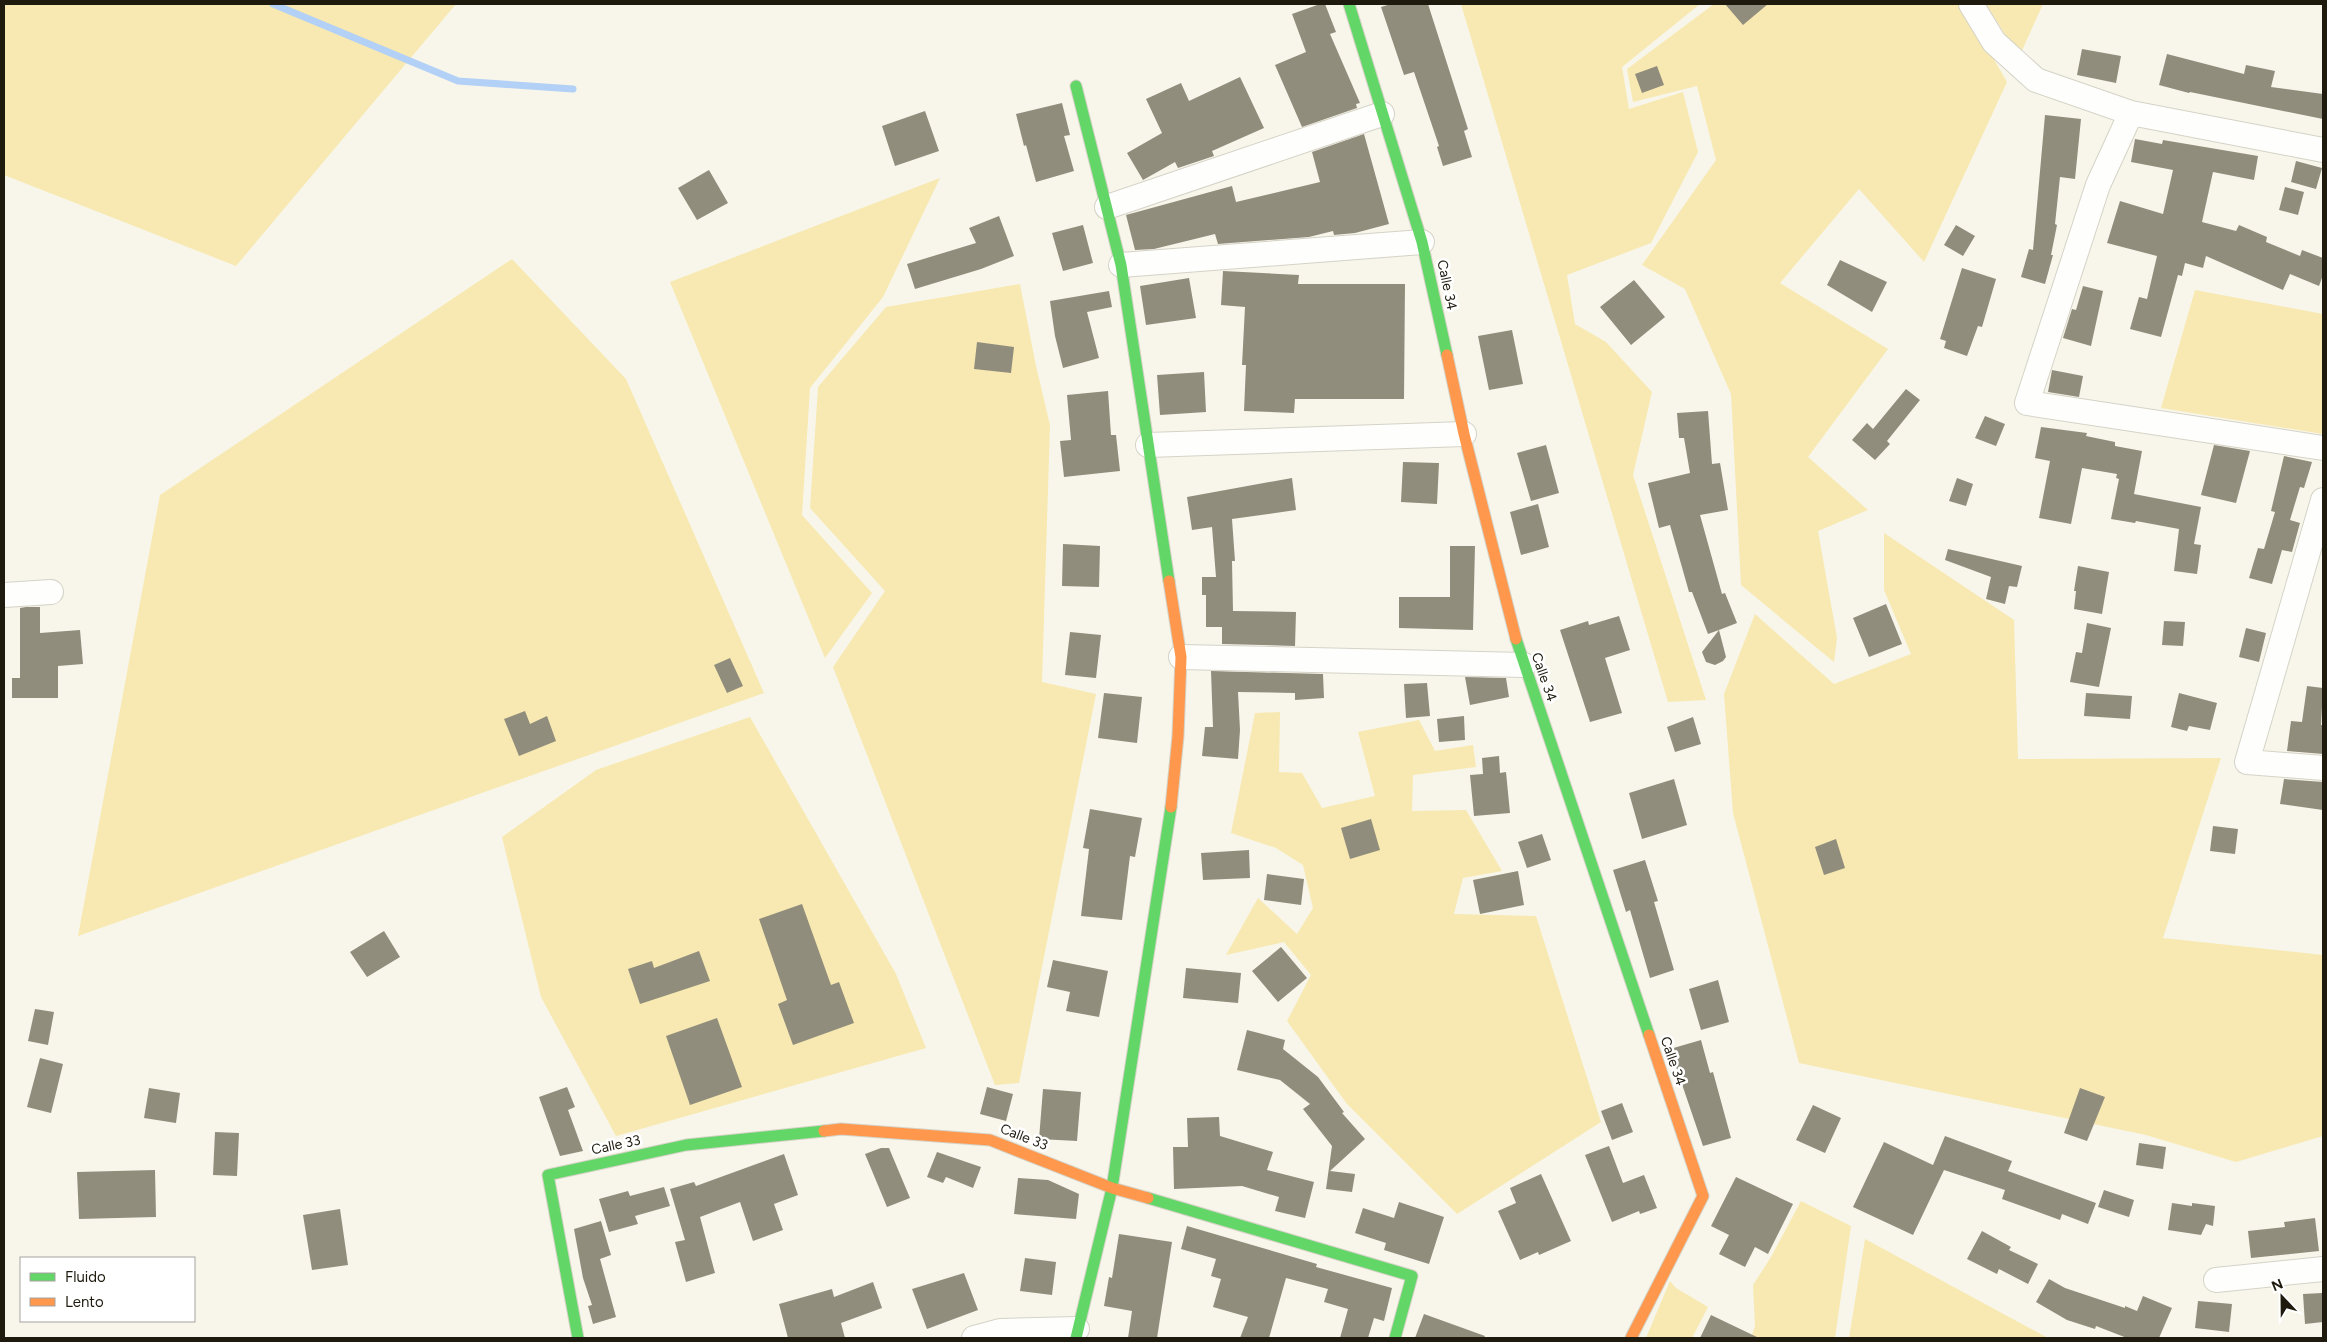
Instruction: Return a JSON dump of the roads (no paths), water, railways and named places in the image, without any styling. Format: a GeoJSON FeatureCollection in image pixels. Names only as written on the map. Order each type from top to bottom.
{"type":"FeatureCollection","features":[{"type":"Feature","properties":{"kind":"street","name":"Calle 34"},"geometry":{"type":"LineString","coordinates":[[1349,4],[1422,242],[1464,434],[1524,665],[1703,1196],[1631,1338]]}},
{"type":"Feature","properties":{"kind":"street"},"geometry":{"type":"LineString","coordinates":[[1971,4],[1994,42],[2036,80],[2131,113],[2323,150]]}},
{"type":"Feature","properties":{"kind":"street"},"geometry":{"type":"LineString","coordinates":[[974,1338],[1000,1331],[1077,1333],[1112,1188],[1170,813],[1178,736],[1181,657],[1121,266],[1076,86]]}},
{"type":"Feature","properties":{"kind":"street"},"geometry":{"type":"LineString","coordinates":[[2131,113],[2098,186],[2027,403],[2323,448]]}},
{"type":"Feature","properties":{"kind":"street"},"geometry":{"type":"LineString","coordinates":[[1107,207],[1382,114]]}},
{"type":"Feature","properties":{"kind":"street"},"geometry":{"type":"LineString","coordinates":[[1121,266],[1422,242]]}},
{"type":"Feature","properties":{"kind":"street"},"geometry":{"type":"LineString","coordinates":[[1148,445],[1464,434]]}},
{"type":"Feature","properties":{"kind":"street"},"geometry":{"type":"LineString","coordinates":[[2323,500],[2247,762],[2323,768]]}},
{"type":"Feature","properties":{"kind":"street"},"geometry":{"type":"LineString","coordinates":[[4,595],[51,592]]}},
{"type":"Feature","properties":{"kind":"street"},"geometry":{"type":"LineString","coordinates":[[1181,657],[1524,665]]}},
{"type":"Feature","properties":{"kind":"street","name":"Calle 33"},"geometry":{"type":"LineString","coordinates":[[578,1338],[548,1175],[686,1145],[841,1129],[990,1140],[1112,1188],[1412,1276],[1395,1338]]}},
{"type":"Feature","properties":{"kind":"street"},"geometry":{"type":"LineString","coordinates":[[2216,1280],[2323,1268]]}},
{"type":"Feature","properties":{"kind":"waterway"},"geometry":{"type":"LineString","coordinates":[[273,4],[458,81],[573,89]]}}]}
